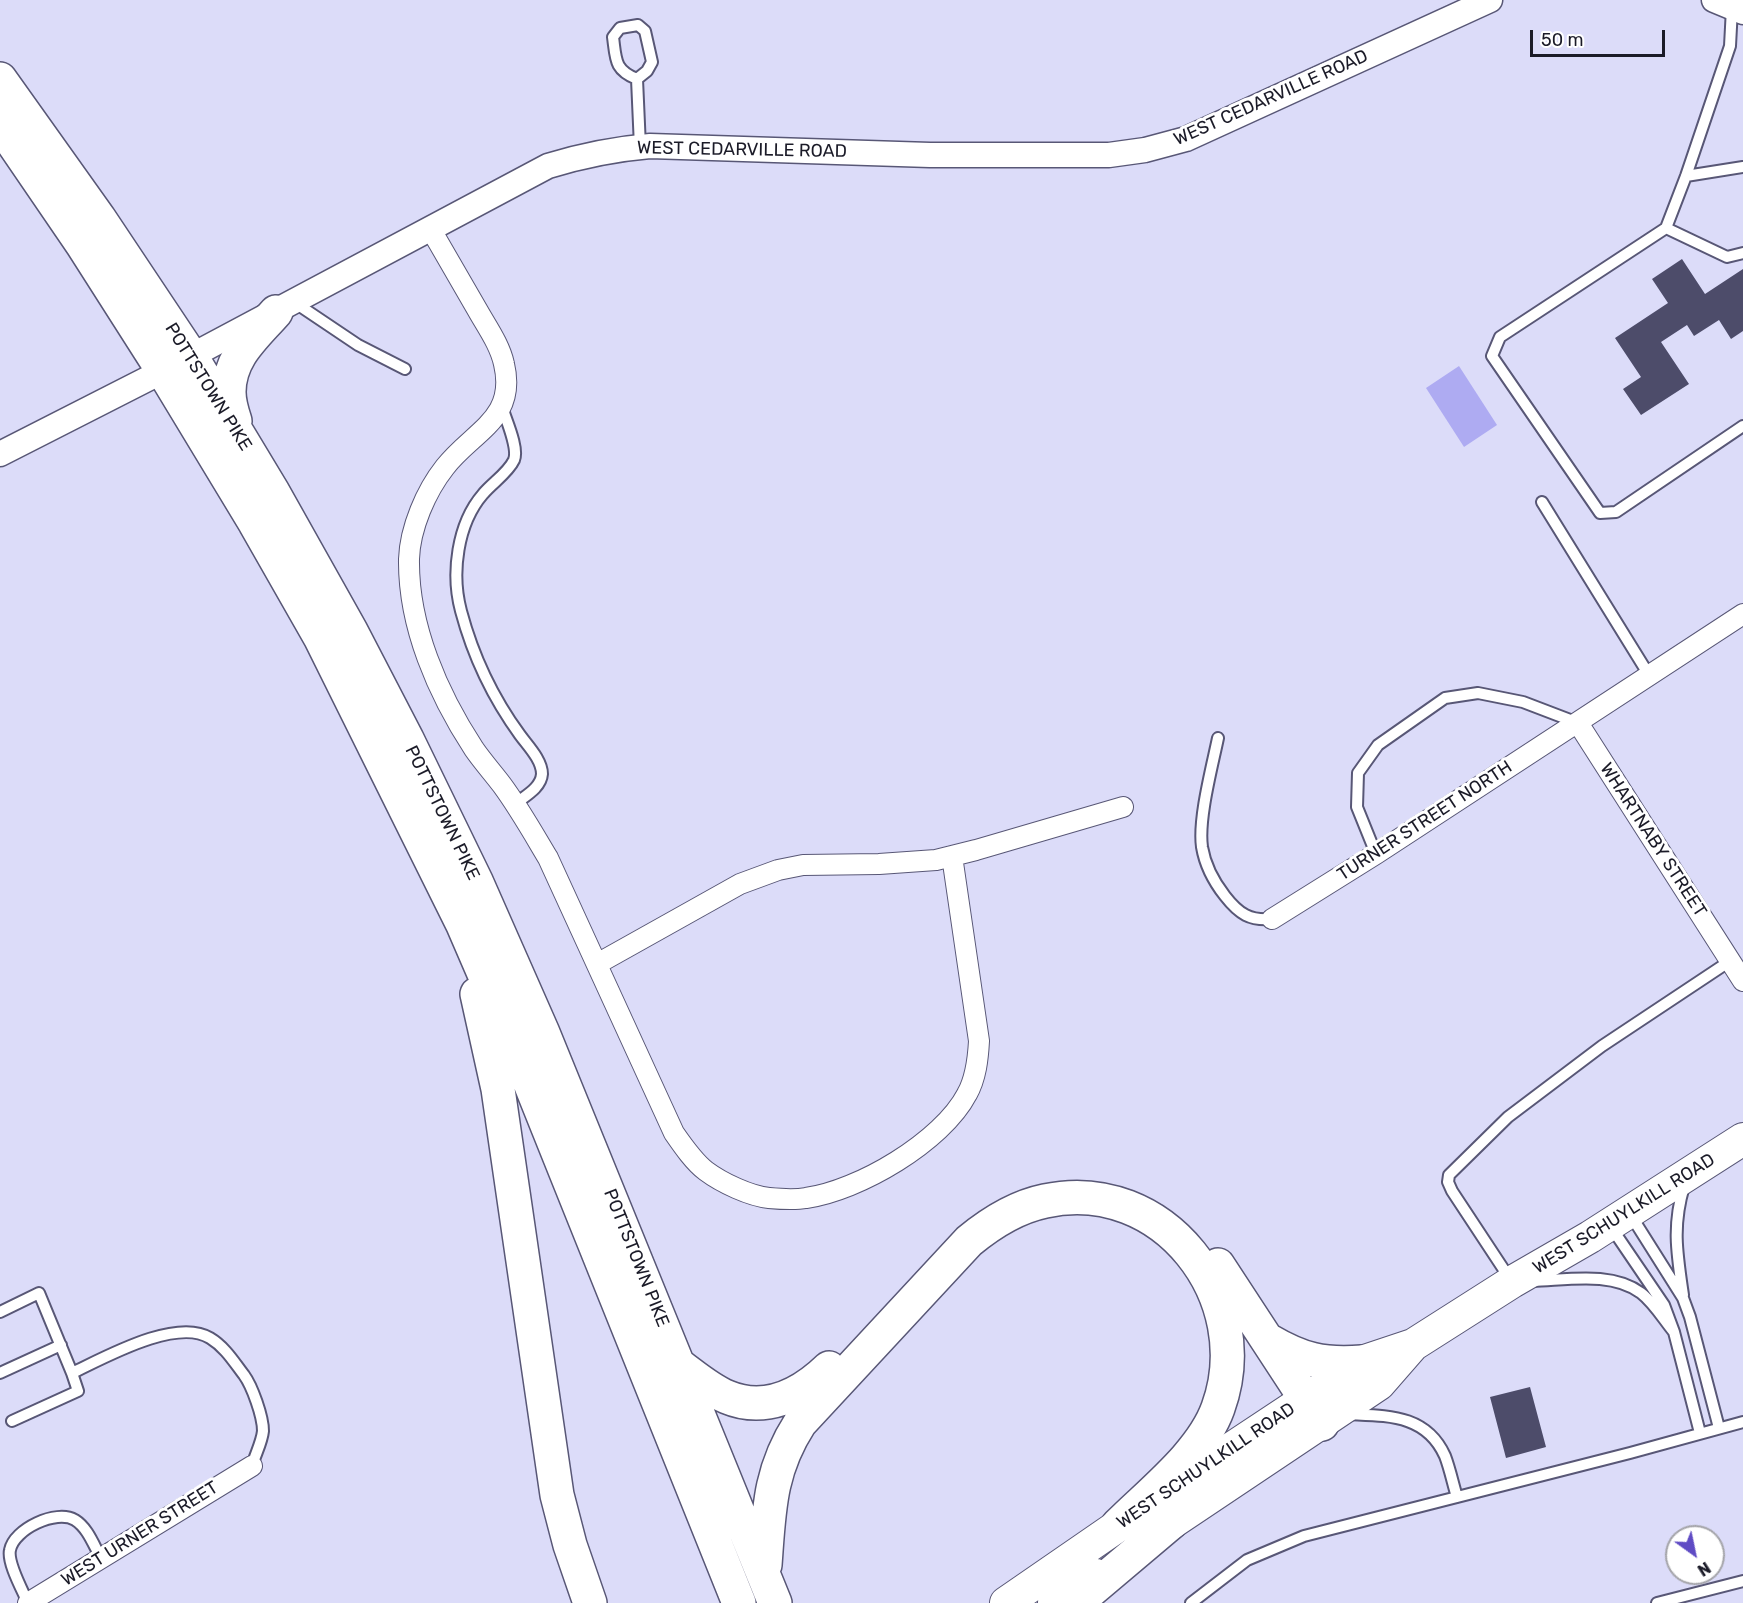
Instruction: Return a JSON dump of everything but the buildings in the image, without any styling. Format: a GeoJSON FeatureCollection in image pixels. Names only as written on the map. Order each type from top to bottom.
{"type":"FeatureCollection","features":[{"type":"Feature","properties":{"kind":"highway","name":"POTTSTOWN PIKE"},"geometry":{"type":"LineString","coordinates":[[0,80],[99,218],[177,364],[255,524],[320,638],[462,925],[514,1043],[739,1603]]}},
{"type":"Feature","properties":{"kind":"highway","name":"POTTSTOWN PIKE"},"geometry":{"type":"LineString","coordinates":[[0,124],[82,244],[177,364],[238,434],[351,631],[476,881],[543,1033],[775,1603]]}},
{"type":"Feature","properties":{"kind":"highway"},"geometry":{"type":"LineString","coordinates":[[238,434],[228,395],[230,373],[239,353],[285,307]]}},
{"type":"Feature","properties":{"kind":"highway"},"geometry":{"type":"LineString","coordinates":[[462,925],[498,1089],[557,1495],[570,1545],[590,1603]]}},
{"type":"Feature","properties":{"kind":"highway"},"geometry":{"type":"LineString","coordinates":[[680,1366],[705,1385],[727,1397],[747,1402],[764,1403],[795,1394],[808,1386],[839,1358],[969,1221],[984,1210],[1019,1193],[1067,1184],[1110,1188],[1134,1195],[1152,1203],[1186,1226],[1215,1262],[1267,1339],[1321,1412]]}},
{"type":"Feature","properties":{"kind":"highway"},"geometry":{"type":"LineString","coordinates":[[764,1573],[773,1481],[789,1441],[800,1423],[969,1240],[1004,1216],[1046,1201],[1073,1198],[1105,1200],[1153,1219],[1181,1242],[1198,1264],[1213,1289],[1224,1322],[1227,1343],[1226,1376],[1220,1403],[1212,1420],[1182,1462],[1118,1525]]}},
{"type":"Feature","properties":{"kind":"highway"},"geometry":{"type":"LineString","coordinates":[[1267,1339],[1307,1360],[1339,1364],[1362,1362]]}},
{"type":"Feature","properties":{"kind":"highway"},"geometry":{"type":"LineString","coordinates":[[1076,1603],[1172,1522]]}},
{"type":"Feature","properties":{"kind":"main road","name":"WEST SCHUYLKILL ROAD"},"geometry":{"type":"LineString","coordinates":[[1054,1603],[1172,1522],[1321,1412],[1362,1362],[1413,1345],[1743,1139]]}},
{"type":"Feature","properties":{"kind":"main road","name":"WEST SCHUYLKILL ROAD"},"geometry":{"type":"LineString","coordinates":[[1006,1603],[1118,1525],[1321,1412],[1379,1384],[1413,1345]]}},
{"type":"Feature","properties":{"kind":"street","name":"WEST CEDARVILLE ROAD"},"geometry":{"type":"LineString","coordinates":[[0,454],[177,364],[548,166],[588,154],[640,147],[930,155],[1109,155],[1145,150],[1186,139],[1490,0]]}},
{"type":"Feature","properties":{"kind":"street"},"geometry":{"type":"LineString","coordinates":[[430,228],[490,333],[504,363],[506,382],[502,407],[488,427],[445,466],[434,483],[413,531],[409,557],[411,597],[432,672],[475,751],[515,804],[548,858],[674,1133],[706,1171],[744,1192],[768,1198],[806,1198],[842,1188],[874,1175],[927,1139],[947,1121],[963,1101],[972,1082],[979,1041],[952,856]]}},
{"type":"Feature","properties":{"kind":"street"},"geometry":{"type":"LineString","coordinates":[[1578,723],[1743,614]]}},
{"type":"Feature","properties":{"kind":"street","name":"TURNER STREET NORTH"},"geometry":{"type":"LineString","coordinates":[[1272,919],[1578,723]]}},
{"type":"Feature","properties":{"kind":"street","name":"WHARTNABY STREET"},"geometry":{"type":"LineString","coordinates":[[1578,723],[1743,981]]}},
{"type":"Feature","properties":{"kind":"street"},"geometry":{"type":"LineString","coordinates":[[597,964],[740,884],[778,870],[803,865],[879,864],[936,860],[1124,807]]}},
{"type":"Feature","properties":{"kind":"street","name":"WEST URNER STREET"},"geometry":{"type":"LineString","coordinates":[[28,1603],[252,1466]]}},
{"type":"Feature","properties":{"kind":"lane"},"geometry":{"type":"LineString","coordinates":[[1731,5],[1730,46],[1666,228],[1500,337],[1492,356],[1600,513],[1616,512],[1743,426]]}},
{"type":"Feature","properties":{"kind":"lane"},"geometry":{"type":"LineString","coordinates":[[638,25],[645,31],[652,62],[647,71],[637,79],[624,74],[617,64],[613,37],[620,28],[638,25]]}},
{"type":"Feature","properties":{"kind":"lane"},"geometry":{"type":"LineString","coordinates":[[637,79],[640,147]]}},
{"type":"Feature","properties":{"kind":"lane"},"geometry":{"type":"LineString","coordinates":[[1686,176],[1743,167]]}},
{"type":"Feature","properties":{"kind":"lane"},"geometry":{"type":"LineString","coordinates":[[1666,228],[1727,257],[1743,253]]}},
{"type":"Feature","properties":{"kind":"lane"},"geometry":{"type":"LineString","coordinates":[[285,307],[405,369]]}},
{"type":"Feature","properties":{"kind":"lane"},"geometry":{"type":"LineString","coordinates":[[502,407],[515,447],[514,460],[482,495],[468,519],[459,549],[456,577],[461,610],[476,659],[513,725],[540,764],[542,774],[538,785],[515,804]]}},
{"type":"Feature","properties":{"kind":"lane"},"geometry":{"type":"LineString","coordinates":[[1542,502],[1649,675]]}},
{"type":"Feature","properties":{"kind":"lane"},"geometry":{"type":"LineString","coordinates":[[1376,854],[1357,807],[1358,773],[1378,745],[1445,698],[1478,693],[1523,702],[1578,723]]}},
{"type":"Feature","properties":{"kind":"lane"},"geometry":{"type":"LineString","coordinates":[[1218,738],[1202,828],[1202,848],[1213,881],[1230,902],[1245,916],[1256,920],[1272,919]]}},
{"type":"Feature","properties":{"kind":"lane"},"geometry":{"type":"LineString","coordinates":[[1674,1332],[1641,1293],[1615,1281],[1586,1279],[1512,1282],[1452,1191],[1448,1182],[1449,1175],[1508,1117],[1592,1053],[1731,961]]}},
{"type":"Feature","properties":{"kind":"lane"},"geometry":{"type":"LineString","coordinates":[[1688,1175],[1678,1207],[1675,1243],[1684,1301],[1719,1428]]}},
{"type":"Feature","properties":{"kind":"lane"},"geometry":{"type":"LineString","coordinates":[[1619,1218],[1684,1301]]}},
{"type":"Feature","properties":{"kind":"lane"},"geometry":{"type":"LineString","coordinates":[[1619,1218],[1664,1305],[1674,1332],[1700,1433]]}},
{"type":"Feature","properties":{"kind":"lane"},"geometry":{"type":"LineString","coordinates":[[0,1312],[39,1293],[78,1391],[12,1421]]}},
{"type":"Feature","properties":{"kind":"lane"},"geometry":{"type":"LineString","coordinates":[[72,1373],[141,1341],[165,1335],[191,1333],[208,1336],[224,1348],[250,1383],[263,1432],[252,1466]]}},
{"type":"Feature","properties":{"kind":"lane"},"geometry":{"type":"LineString","coordinates":[[0,1373],[61,1345]]}},
{"type":"Feature","properties":{"kind":"lane"},"geometry":{"type":"LineString","coordinates":[[1321,1412],[1396,1417],[1411,1421],[1421,1427],[1438,1444],[1445,1456],[1457,1497]]}},
{"type":"Feature","properties":{"kind":"lane"},"geometry":{"type":"LineString","coordinates":[[1191,1603],[1247,1560],[1295,1540],[1743,1422]]}},
{"type":"Feature","properties":{"kind":"lane"},"geometry":{"type":"LineString","coordinates":[[28,1603],[11,1561],[10,1550],[16,1539],[26,1529],[43,1520],[58,1517],[74,1519],[85,1528],[101,1558]]}},
{"type":"Feature","properties":{"kind":"lane"},"geometry":{"type":"LineString","coordinates":[[1657,1603],[1743,1581]]}},
{"type":"Feature","properties":{"kind":"shaded area"},"geometry":{"type":"Polygon","coordinates":[[[1459,366],[1497,425],[1464,447],[1426,388],[1459,366]]]}}]}
